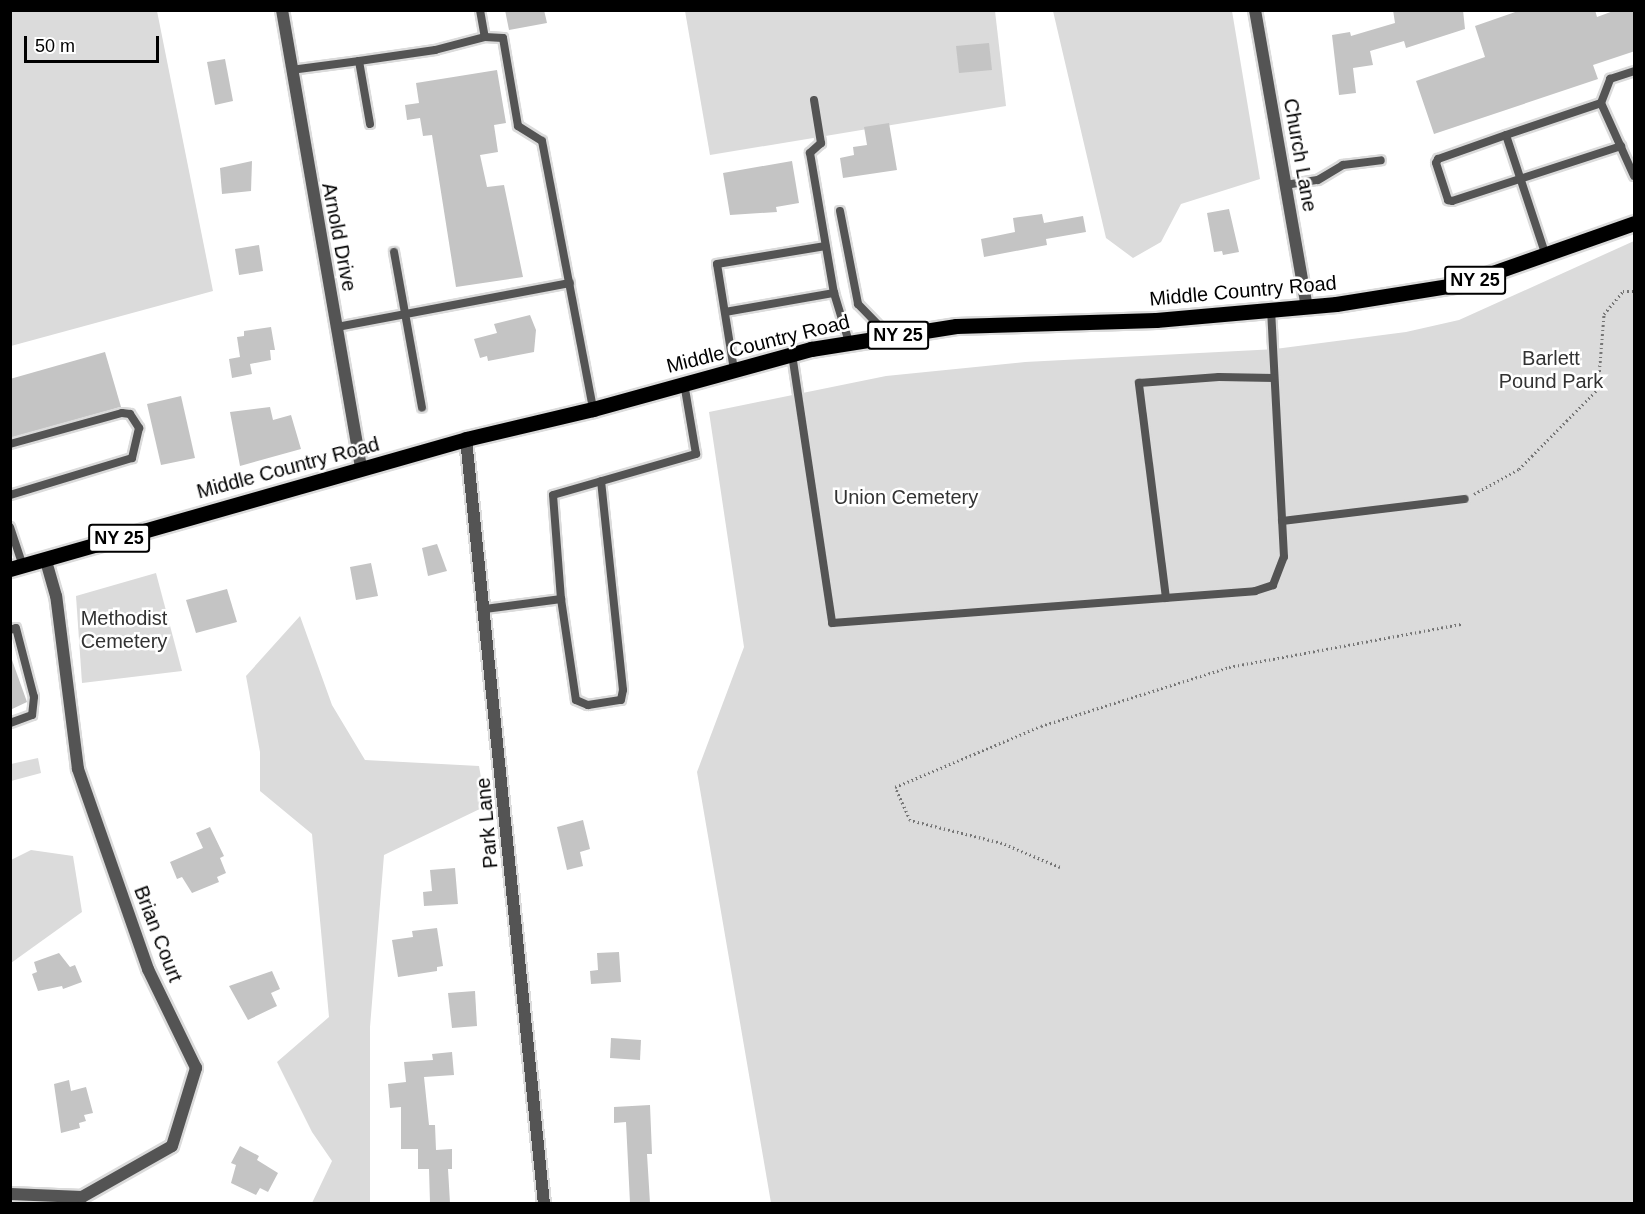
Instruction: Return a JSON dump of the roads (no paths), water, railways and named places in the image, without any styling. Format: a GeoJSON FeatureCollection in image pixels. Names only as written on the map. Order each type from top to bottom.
{"type":"FeatureCollection","features":[{"type":"Feature","properties":{"kind":"main road","name":"Middle Country Road"},"geometry":{"type":"LineString","coordinates":[[16,568],[466,439],[593,409],[792,354],[849,342],[956,326],[1156,320],[1307,307],[1461,284],[1546,257],[1635,223]]}},
{"type":"Feature","properties":{"kind":"street","name":"Arnold Drive"},"geometry":{"type":"LineString","coordinates":[[282,10],[361,469]]}},
{"type":"Feature","properties":{"kind":"street","name":"Church Lane"},"geometry":{"type":"LineString","coordinates":[[1255,10],[1307,307]]}},
{"type":"Feature","properties":{"kind":"street","name":"Park Lane"},"geometry":{"type":"LineString","coordinates":[[466,439],[544,1203]]}},
{"type":"Feature","properties":{"kind":"street","name":"Brian Court"},"geometry":{"type":"LineString","coordinates":[[10,1194],[82,1197],[172,1146],[196,1068],[148,969],[78,769],[56,596],[46,560]]}},
{"type":"Feature","properties":{"kind":"lane"},"geometry":{"type":"LineString","coordinates":[[480,10],[485,38]]}},
{"type":"Feature","properties":{"kind":"lane"},"geometry":{"type":"LineString","coordinates":[[291,70],[435,50],[485,38],[503,38],[518,126],[542,141],[593,409]]}},
{"type":"Feature","properties":{"kind":"lane"},"geometry":{"type":"LineString","coordinates":[[359,61],[370,124]]}},
{"type":"Feature","properties":{"kind":"lane"},"geometry":{"type":"LineString","coordinates":[[1635,71],[1610,79],[1601,103],[1635,176]]}},
{"type":"Feature","properties":{"kind":"lane"},"geometry":{"type":"LineString","coordinates":[[814,100],[821,143],[810,153],[834,293],[849,342]]}},
{"type":"Feature","properties":{"kind":"lane"},"geometry":{"type":"LineString","coordinates":[[1601,103],[1438,159],[1436,163],[1448,200],[1452,201],[1621,146]]}},
{"type":"Feature","properties":{"kind":"lane"},"geometry":{"type":"LineString","coordinates":[[1506,135],[1546,257]]}},
{"type":"Feature","properties":{"kind":"lane"},"geometry":{"type":"LineString","coordinates":[[1286,185],[1318,180],[1343,165],[1381,160]]}},
{"type":"Feature","properties":{"kind":"lane"},"geometry":{"type":"LineString","coordinates":[[840,211],[858,304],[889,336]]}},
{"type":"Feature","properties":{"kind":"lane"},"geometry":{"type":"LineString","coordinates":[[734,370],[717,264],[826,246]]}},
{"type":"Feature","properties":{"kind":"lane"},"geometry":{"type":"LineString","coordinates":[[394,252],[422,407]]}},
{"type":"Feature","properties":{"kind":"lane"},"geometry":{"type":"LineString","coordinates":[[337,327],[570,283]]}},
{"type":"Feature","properties":{"kind":"lane"},"geometry":{"type":"LineString","coordinates":[[725,312],[834,293]]}},
{"type":"Feature","properties":{"kind":"lane"},"geometry":{"type":"LineString","coordinates":[[792,354],[832,623],[1255,591],[1274,585],[1284,557],[1271,310]]}},
{"type":"Feature","properties":{"kind":"lane"},"geometry":{"type":"LineString","coordinates":[[1166,598],[1139,383],[1219,377],[1274,378]]}},
{"type":"Feature","properties":{"kind":"lane"},"geometry":{"type":"LineString","coordinates":[[601,481],[624,690],[621,700],[588,705],[576,700],[561,599],[553,495],[601,481],[696,454],[684,383]]}},
{"type":"Feature","properties":{"kind":"lane"},"geometry":{"type":"LineString","coordinates":[[10,444],[122,413],[130,414],[139,428],[132,458],[10,495]]}},
{"type":"Feature","properties":{"kind":"lane"},"geometry":{"type":"LineString","coordinates":[[1282,521],[1465,499]]}},
{"type":"Feature","properties":{"kind":"lane"},"geometry":{"type":"LineString","coordinates":[[10,527],[16,568]]}},
{"type":"Feature","properties":{"kind":"lane"},"geometry":{"type":"LineString","coordinates":[[485,609],[561,599]]}},
{"type":"Feature","properties":{"kind":"lane"},"geometry":{"type":"LineString","coordinates":[[10,630],[16,628],[34,697],[32,715],[10,723]]}},
{"type":"Feature","properties":{"kind":"park label","name":"Barlett Pound Park"},"geometry":{"type":"Point","coordinates":[1551,370]}},
{"type":"Feature","properties":{"kind":"park label","name":"Union Cemetery"},"geometry":{"type":"Point","coordinates":[906,497]}},
{"type":"Feature","properties":{"kind":"park label","name":"Methodist Cemetery"},"geometry":{"type":"Point","coordinates":[124,630]}}]}
